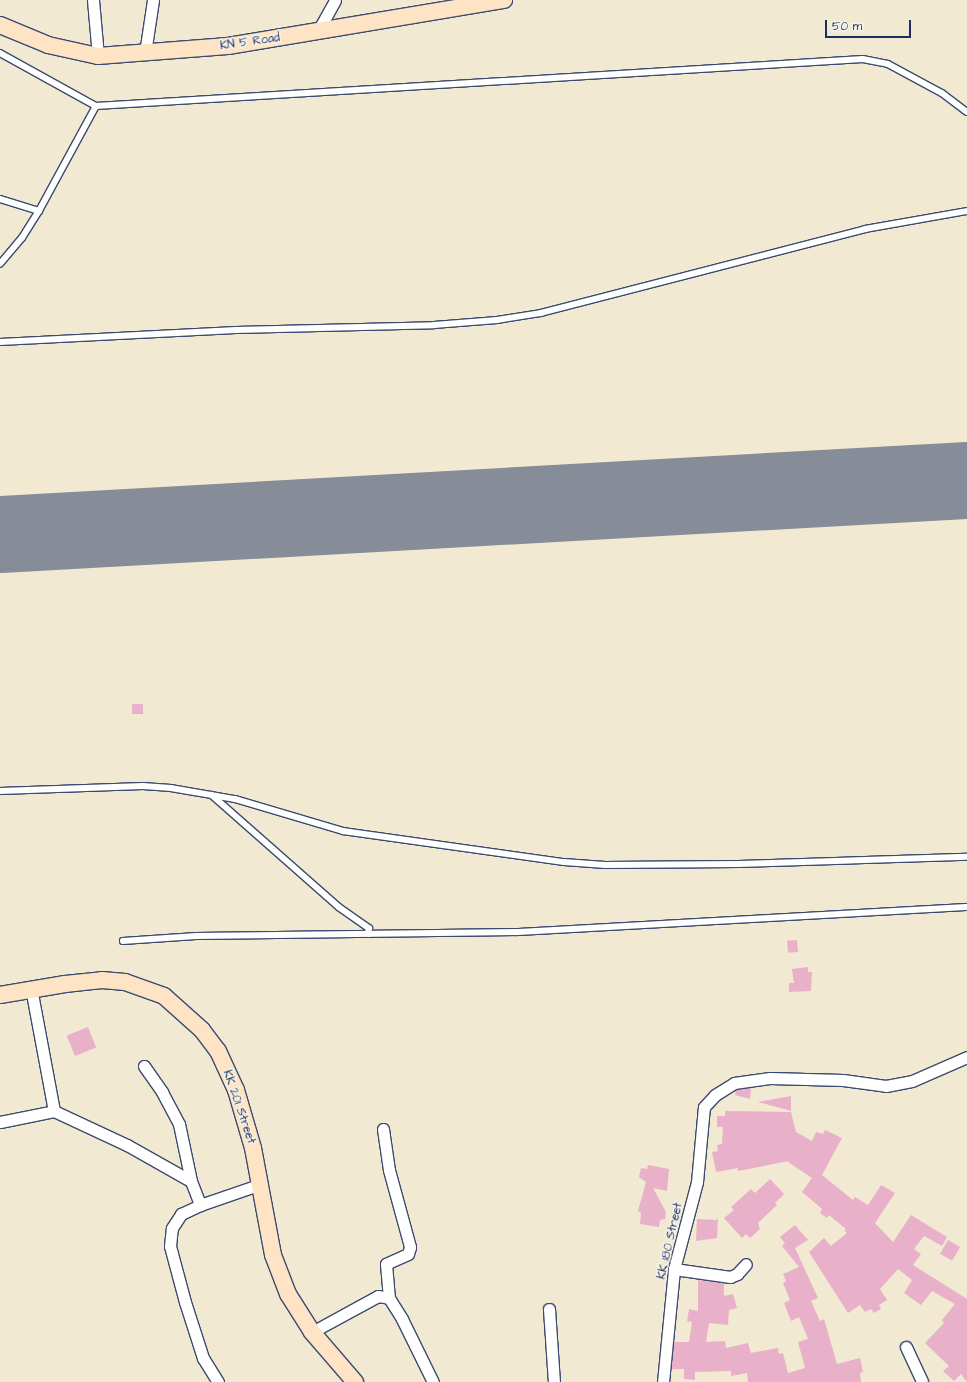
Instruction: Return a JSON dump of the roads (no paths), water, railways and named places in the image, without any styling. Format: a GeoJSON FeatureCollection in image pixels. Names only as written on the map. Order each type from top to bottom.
{"type":"FeatureCollection","features":[{"type":"Feature","properties":{"kind":"main road","name":"KN 5 Road"},"geometry":{"type":"LineString","coordinates":[[0,25],[48,45],[98,56],[228,46],[504,0]]}},
{"type":"Feature","properties":{"kind":"main road","name":"KK 201 Street"},"geometry":{"type":"LineString","coordinates":[[0,994],[31,988],[102,980],[125,982],[164,996],[202,1030],[218,1051],[231,1075],[246,1119],[261,1184],[273,1255],[288,1294],[312,1332],[355,1382]]}},
{"type":"Feature","properties":{"kind":"street"},"geometry":{"type":"LineString","coordinates":[[93,0],[98,56]]}},
{"type":"Feature","properties":{"kind":"street"},"geometry":{"type":"LineString","coordinates":[[145,53],[153,0]]}},
{"type":"Feature","properties":{"kind":"street"},"geometry":{"type":"LineString","coordinates":[[318,31],[335,0]]}},
{"type":"Feature","properties":{"kind":"street"},"geometry":{"type":"LineString","coordinates":[[31,988],[54,1111]]}},
{"type":"Feature","properties":{"kind":"street","name":"KK 180 Street"},"geometry":{"type":"LineString","coordinates":[[663,1382],[674,1269],[697,1182],[704,1107],[714,1095],[734,1083],[770,1078],[843,1080],[886,1086],[912,1081],[967,1057]]}},
{"type":"Feature","properties":{"kind":"street"},"geometry":{"type":"LineString","coordinates":[[144,1066],[162,1092],[178,1124],[191,1181],[200,1205]]}},
{"type":"Feature","properties":{"kind":"street"},"geometry":{"type":"LineString","coordinates":[[0,1122],[54,1111],[127,1145],[191,1181]]}},
{"type":"Feature","properties":{"kind":"street"},"geometry":{"type":"LineString","coordinates":[[383,1129],[389,1170],[410,1247],[408,1254],[386,1264],[389,1298],[402,1319],[433,1382]]}},
{"type":"Feature","properties":{"kind":"street"},"geometry":{"type":"LineString","coordinates":[[218,1382],[203,1358],[170,1246],[172,1228],[181,1214],[200,1205],[261,1184]]}},
{"type":"Feature","properties":{"kind":"street"},"geometry":{"type":"LineString","coordinates":[[674,1269],[730,1277],[737,1274],[746,1264]]}},
{"type":"Feature","properties":{"kind":"street"},"geometry":{"type":"LineString","coordinates":[[312,1332],[378,1296],[389,1298]]}},
{"type":"Feature","properties":{"kind":"street"},"geometry":{"type":"LineString","coordinates":[[549,1309],[554,1382]]}},
{"type":"Feature","properties":{"kind":"street"},"geometry":{"type":"LineString","coordinates":[[906,1347],[922,1382]]}},
{"type":"Feature","properties":{"kind":"lane"},"geometry":{"type":"LineString","coordinates":[[0,53],[96,106],[863,59],[888,64],[942,93],[967,112]]}},
{"type":"Feature","properties":{"kind":"lane"},"geometry":{"type":"LineString","coordinates":[[0,264],[39,211],[96,106]]}},
{"type":"Feature","properties":{"kind":"lane"},"geometry":{"type":"LineString","coordinates":[[0,200],[39,211]]}},
{"type":"Feature","properties":{"kind":"lane"},"geometry":{"type":"LineString","coordinates":[[0,342],[236,330],[434,326],[497,320],[541,313],[865,229],[967,211]]}},
{"type":"Feature","properties":{"kind":"lane"},"geometry":{"type":"LineString","coordinates":[[0,792],[143,786],[211,794],[343,831],[564,862],[605,865],[739,864],[967,857]]}},
{"type":"Feature","properties":{"kind":"lane"},"geometry":{"type":"LineString","coordinates":[[211,794],[339,907],[369,928],[369,934]]}},
{"type":"Feature","properties":{"kind":"lane"},"geometry":{"type":"LineString","coordinates":[[123,941],[196,936],[517,932],[967,907]]}}]}
